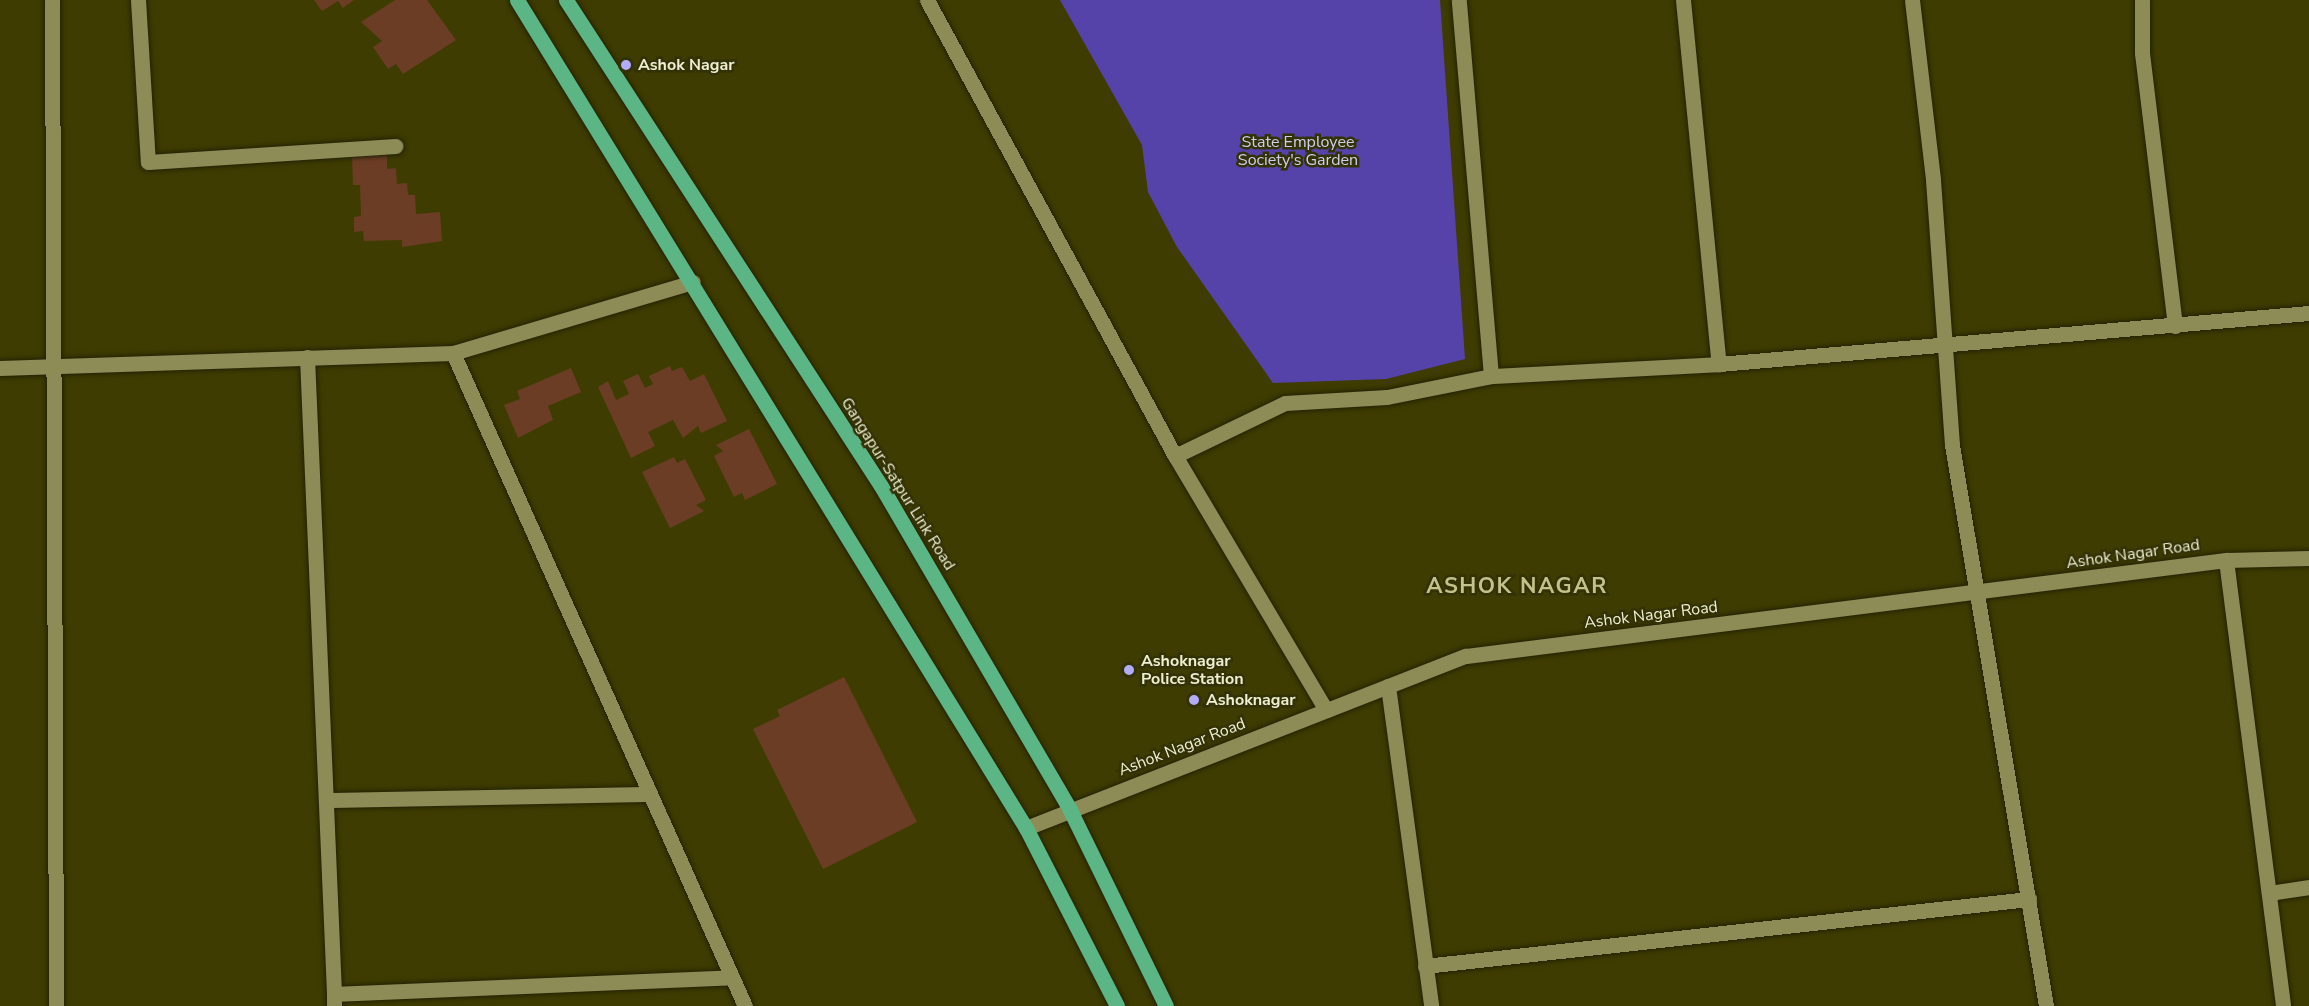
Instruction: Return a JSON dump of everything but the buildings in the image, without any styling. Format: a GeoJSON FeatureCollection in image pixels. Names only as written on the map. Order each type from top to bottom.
{"type":"FeatureCollection","features":[{"type":"Feature","properties":{"kind":"main road"},"geometry":{"type":"LineString","coordinates":[[517,0],[693,282],[1026,828],[1117,1006]]}},
{"type":"Feature","properties":{"kind":"main road","name":"Gangapur-Satpur Link Road"},"geometry":{"type":"LineString","coordinates":[[566,0],[880,486],[1070,810],[1166,1006]]}},
{"type":"Feature","properties":{"kind":"street"},"geometry":{"type":"LineString","coordinates":[[52,0],[52,364],[57,1006]]}},
{"type":"Feature","properties":{"kind":"street"},"geometry":{"type":"LineString","coordinates":[[138,0],[148,162],[395,146]]}},
{"type":"Feature","properties":{"kind":"street"},"geometry":{"type":"LineString","coordinates":[[927,0],[1175,456],[1326,710]]}},
{"type":"Feature","properties":{"kind":"street"},"geometry":{"type":"LineString","coordinates":[[1459,0],[1491,376]]}},
{"type":"Feature","properties":{"kind":"street"},"geometry":{"type":"LineString","coordinates":[[1683,0],[1719,364]]}},
{"type":"Feature","properties":{"kind":"street"},"geometry":{"type":"LineString","coordinates":[[1912,0],[1947,346],[1952,445],[1981,593],[2046,1006]]}},
{"type":"Feature","properties":{"kind":"street"},"geometry":{"type":"LineString","coordinates":[[2142,0],[2142,53],[2175,326]]}},
{"type":"Feature","properties":{"kind":"street"},"geometry":{"type":"LineString","coordinates":[[0,368],[52,364],[453,353],[693,282]]}},
{"type":"Feature","properties":{"kind":"street"},"geometry":{"type":"LineString","coordinates":[[1175,456],[1285,403],[1387,397],[1491,376],[1719,364],[2309,313]]}},
{"type":"Feature","properties":{"kind":"street"},"geometry":{"type":"LineString","coordinates":[[453,353],[745,1006]]}},
{"type":"Feature","properties":{"kind":"street"},"geometry":{"type":"LineString","coordinates":[[307,357],[334,1000],[732,977]]}},
{"type":"Feature","properties":{"kind":"street","name":"Ashok Nagar Road"},"geometry":{"type":"LineString","coordinates":[[1026,828],[1466,656],[1981,593],[2226,560],[2309,558]]}},
{"type":"Feature","properties":{"kind":"street"},"geometry":{"type":"LineString","coordinates":[[2226,560],[2283,1006]]}},
{"type":"Feature","properties":{"kind":"street"},"geometry":{"type":"LineString","coordinates":[[1388,686],[1431,1006]]}},
{"type":"Feature","properties":{"kind":"street"},"geometry":{"type":"LineString","coordinates":[[326,800],[650,794]]}},
{"type":"Feature","properties":{"kind":"street"},"geometry":{"type":"LineString","coordinates":[[2269,893],[2309,887]]}},
{"type":"Feature","properties":{"kind":"street"},"geometry":{"type":"LineString","coordinates":[[1425,966],[2029,899]]}},
{"type":"Feature","properties":{"kind":"green space","name":"State Employee Society's Garden"},"geometry":{"type":"Polygon","coordinates":[[[1060,0],[1440,0],[1465,359],[1386,379],[1273,383],[1177,247],[1148,192],[1142,145],[1060,0]]]}},
{"type":"Feature","properties":{"kind":"place","name":"Ashok Nagar"},"geometry":{"type":"Point","coordinates":[626,65]}},
{"type":"Feature","properties":{"kind":"place","name":"Ashoknagar Police Station"},"geometry":{"type":"Point","coordinates":[1129,670]}},
{"type":"Feature","properties":{"kind":"place","name":"Ashoknagar"},"geometry":{"type":"Point","coordinates":[1194,700]}},
{"type":"Feature","properties":{"kind":"district","name":"ASHOK NAGAR"},"geometry":{"type":"Point","coordinates":[1517,587]}}]}
